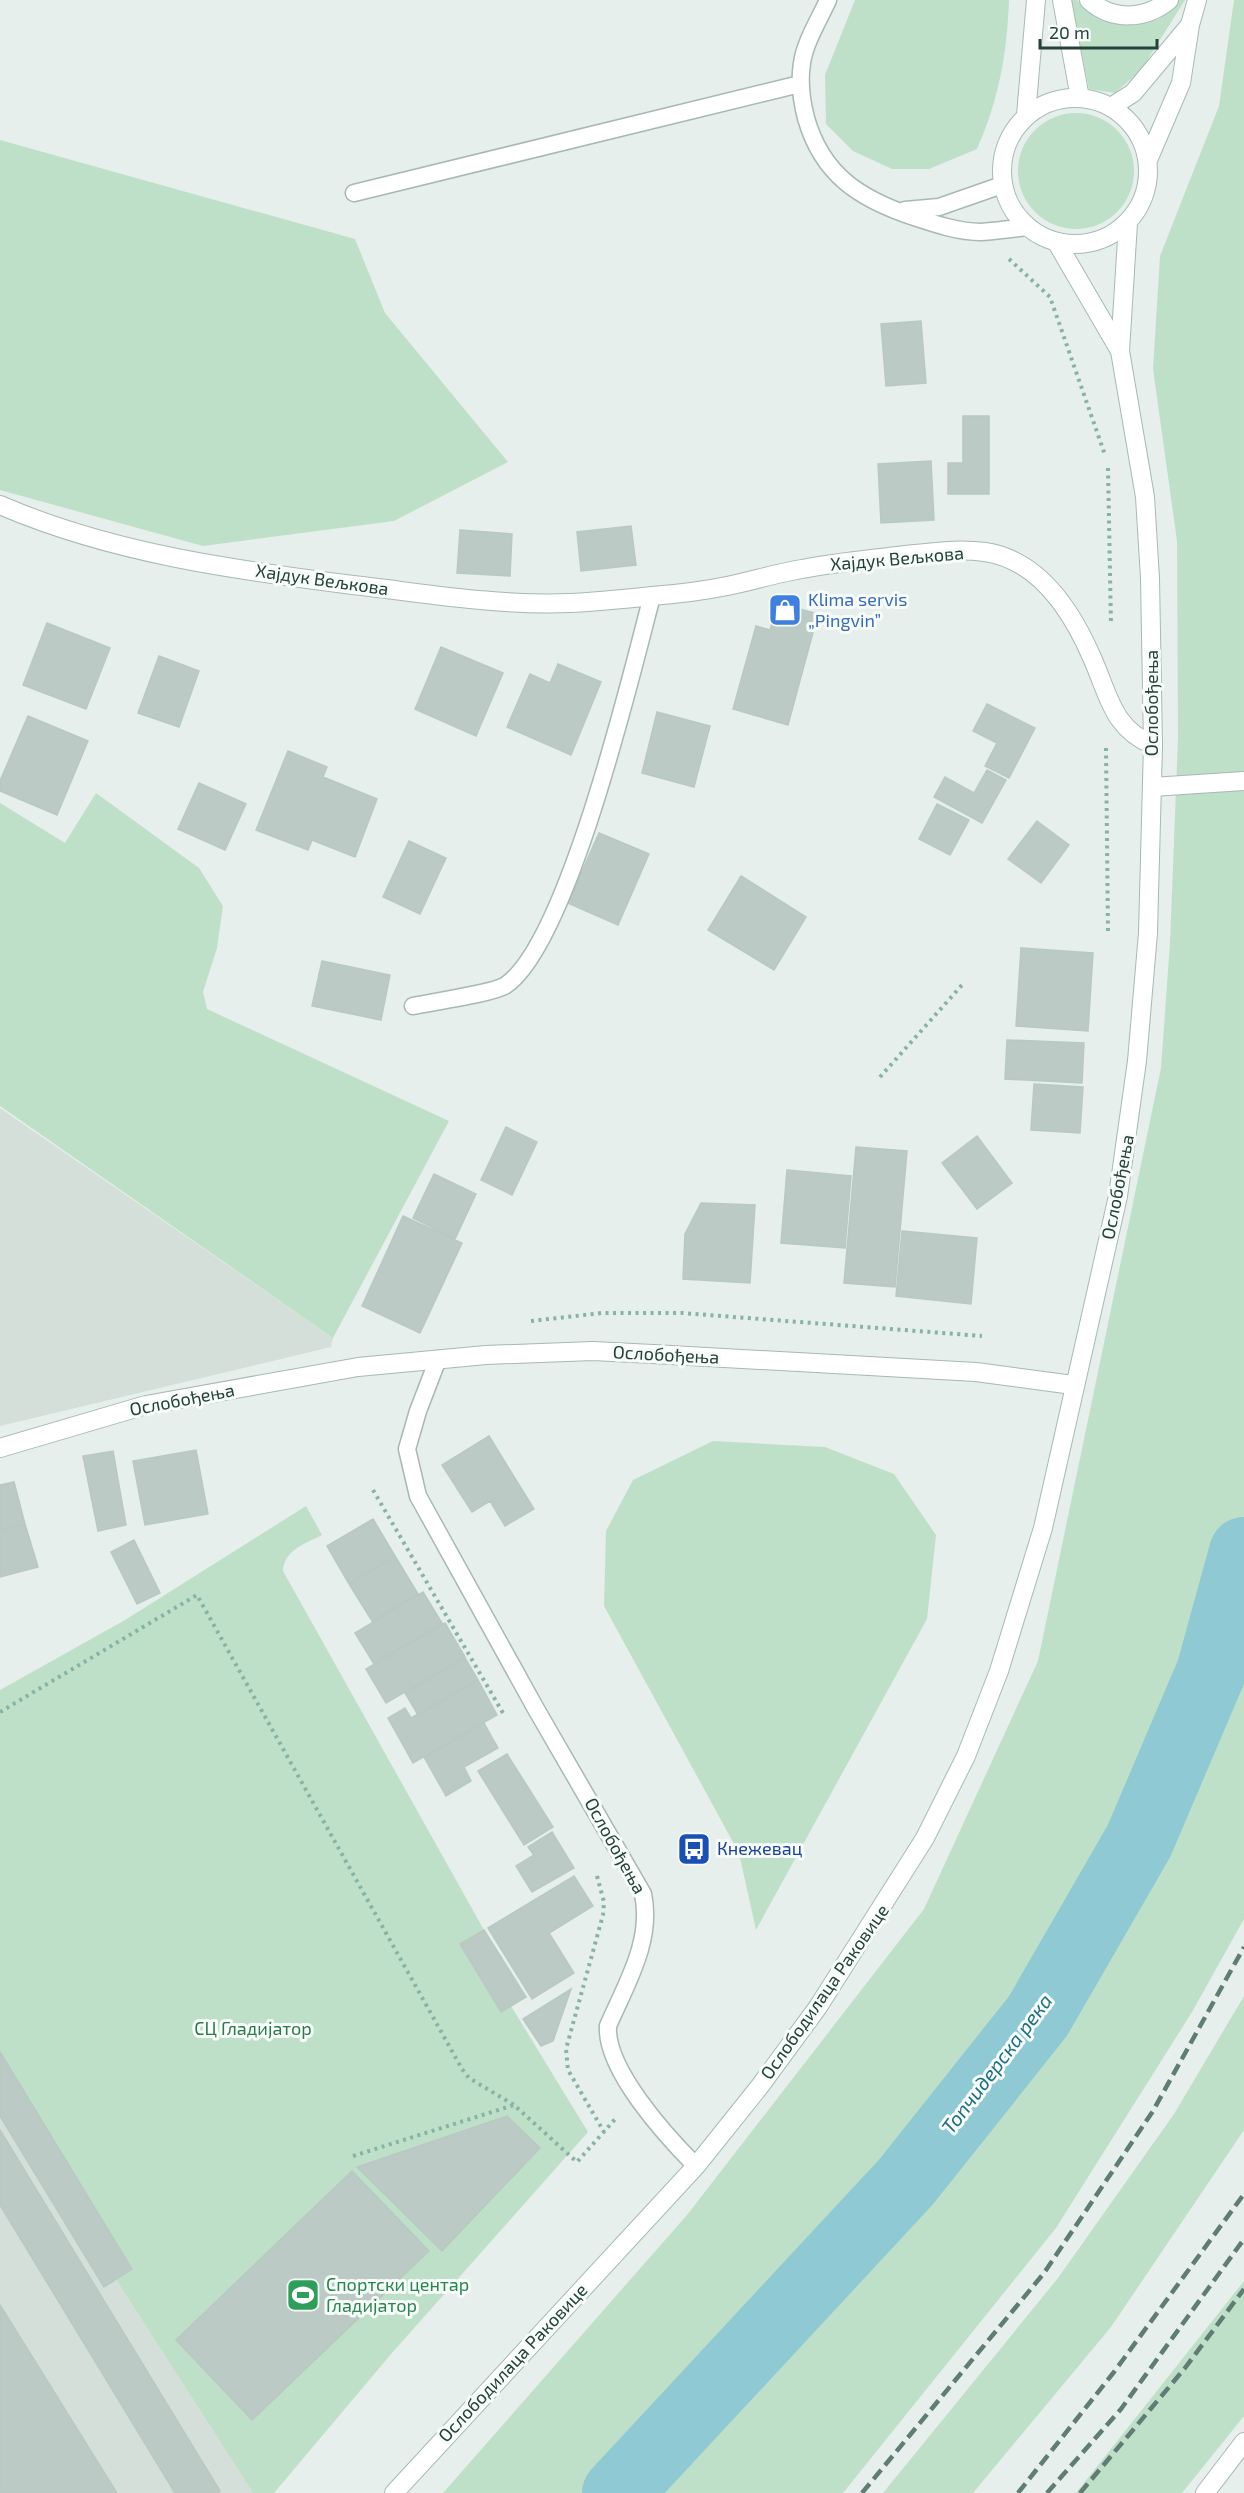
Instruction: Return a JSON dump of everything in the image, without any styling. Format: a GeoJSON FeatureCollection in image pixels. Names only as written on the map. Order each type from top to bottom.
{"type":"FeatureCollection","features":[{"type":"Feature","properties":{"kind":"main road"},"geometry":{"type":"LineString","coordinates":[[1026,115],[1036,0]]}},
{"type":"Feature","properties":{"kind":"main road"},"geometry":{"type":"LineString","coordinates":[[1062,0],[1080,98]]}},
{"type":"Feature","properties":{"kind":"main road"},"geometry":{"type":"LineString","coordinates":[[1089,0],[1110,14],[1125,16],[1142,15],[1169,0]]}},
{"type":"Feature","properties":{"kind":"main road"},"geometry":{"type":"LineString","coordinates":[[1148,160],[1181,83],[1190,25],[1197,0]]}},
{"type":"Feature","properties":{"kind":"main road"},"geometry":{"type":"LineString","coordinates":[[1111,107],[1133,93],[1190,25]]}},
{"type":"Feature","properties":{"kind":"main road"},"geometry":{"type":"LineString","coordinates":[[1080,98],[1111,107],[1136,129],[1148,160],[1148,183],[1141,205],[1128,223],[1112,235],[1094,243],[1076,245],[1057,243],[1041,237],[1027,227],[1012,208],[1002,185],[1001,166],[1005,147],[1014,129],[1026,115],[1052,101],[1080,98]]}},
{"type":"Feature","properties":{"kind":"main road","name":"Ослобођења"},"geometry":{"type":"LineString","coordinates":[[0,1448],[146,1405],[358,1367],[438,1359],[564,1352],[617,1352],[976,1372],[1073,1385],[1118,1196],[1132,1110],[1148,933],[1153,745],[1150,578],[1145,496],[1120,351],[1128,223]]}},
{"type":"Feature","properties":{"kind":"main road","name":"Ослобођења"},"geometry":{"type":"LineString","coordinates":[[1057,243],[1120,351]]}},
{"type":"Feature","properties":{"kind":"main road","name":"Хајдук Вељкова"},"geometry":{"type":"LineString","coordinates":[[0,506],[42,523],[162,555],[284,576],[492,600],[567,603],[652,596],[725,587],[800,569],[941,551],[986,552],[1016,561],[1043,581],[1072,618],[1093,658],[1113,709],[1125,728],[1137,738],[1153,745]]}},
{"type":"Feature","properties":{"kind":"main road"},"geometry":{"type":"LineString","coordinates":[[1152,787],[1244,781]]}},
{"type":"Feature","properties":{"kind":"main road","name":"Ослободилаца Раковице"},"geometry":{"type":"LineString","coordinates":[[394,2493],[696,2166],[786,2051],[870,1929],[925,1838],[966,1756],[999,1671],[1043,1528],[1073,1385]]}},
{"type":"Feature","properties":{"kind":"main road"},"geometry":{"type":"LineString","coordinates":[[1205,2493],[1244,2442]]}},
{"type":"Feature","properties":{"kind":"lane"},"geometry":{"type":"LineString","coordinates":[[828,0],[802,61],[800,84],[812,139],[827,164],[848,186],[892,210],[937,225],[980,232],[1027,227]]}},
{"type":"Feature","properties":{"kind":"lane"},"geometry":{"type":"LineString","coordinates":[[354,193],[800,84]]}},
{"type":"Feature","properties":{"kind":"lane"},"geometry":{"type":"LineString","coordinates":[[892,210],[939,207],[1002,185]]}},
{"type":"Feature","properties":{"kind":"lane"},"geometry":{"type":"LineString","coordinates":[[413,1006],[504,987],[523,970],[538,946],[558,902],[585,829],[612,745],[652,596]]}},
{"type":"Feature","properties":{"kind":"lane","name":"Ослобођења"},"geometry":{"type":"LineString","coordinates":[[438,1359],[418,1411],[407,1449],[418,1496],[536,1709],[643,1894],[646,1926],[642,1944],[608,2026],[607,2040],[618,2066],[664,2134],[696,2166]]}},
{"type":"Feature","properties":{"kind":"path"},"geometry":{"type":"LineString","coordinates":[[980,232],[1050,297],[1108,462],[1111,626]]}},
{"type":"Feature","properties":{"kind":"path"},"geometry":{"type":"LineString","coordinates":[[1106,738],[1108,934]]}},
{"type":"Feature","properties":{"kind":"path"},"geometry":{"type":"LineString","coordinates":[[880,1077],[962,985]]}},
{"type":"Feature","properties":{"kind":"path"},"geometry":{"type":"LineString","coordinates":[[373,1490],[505,1717]]}},
{"type":"Feature","properties":{"kind":"path"},"geometry":{"type":"LineString","coordinates":[[0,1712],[197,1595],[469,2078],[514,2105],[578,2162],[637,2094]]}},
{"type":"Feature","properties":{"kind":"path"},"geometry":{"type":"LineString","coordinates":[[592,1868],[602,1896],[603,1915],[566,2049],[568,2070],[604,2132]]}},
{"type":"Feature","properties":{"kind":"path"},"geometry":{"type":"LineString","coordinates":[[353,2156],[514,2105]]}},
{"type":"Feature","properties":{"kind":"shaded area"},"geometry":{"type":"Polygon","coordinates":[[[0,1108],[333,1338],[331,1347],[0,1426],[0,1108]]]}},
{"type":"Feature","properties":{"kind":"shaded area"},"geometry":{"type":"Polygon","coordinates":[[[0,2099],[253,2493],[0,2493],[0,2099]]]}},
{"type":"Feature","properties":{"kind":"green space"},"geometry":{"type":"Polygon","coordinates":[[[855,0],[1009,0],[1000,76],[991,112],[977,149],[929,169],[892,169],[853,151],[826,124],[825,75],[855,0]]]}},
{"type":"Feature","properties":{"kind":"green space"},"geometry":{"type":"Polygon","coordinates":[[[1071,0],[1077,0],[1094,16],[1131,25],[1159,19],[1179,0],[1185,0],[1141,70],[1115,93],[1089,89],[1071,0]]]}},
{"type":"Feature","properties":{"kind":"green space"},"geometry":{"type":"Polygon","coordinates":[[[1234,0],[1244,0],[1244,1537],[1236,1586],[1139,1841],[977,2095],[617,2493],[443,2493],[687,2215],[924,1909],[1038,1661],[1161,1068],[1170,943],[1178,738],[1177,541],[1153,369],[1160,256],[1219,106],[1234,0]]]}},
{"type":"Feature","properties":{"kind":"green space"},"geometry":{"type":"Polygon","coordinates":[[[1076,113],[1098,117],[1117,130],[1130,149],[1134,171],[1130,193],[1117,212],[1098,225],[1076,229],[1054,225],[1035,212],[1022,193],[1018,171],[1022,149],[1035,130],[1054,117],[1076,113]]]}},
{"type":"Feature","properties":{"kind":"green space"},"geometry":{"type":"Polygon","coordinates":[[[0,140],[355,239],[385,313],[508,462],[394,521],[203,546],[0,490],[0,140]]]}},
{"type":"Feature","properties":{"kind":"green space"},"geometry":{"type":"Polygon","coordinates":[[[96,793],[199,868],[223,906],[217,948],[203,992],[207,1009],[449,1121],[333,1338],[0,1106],[0,803],[65,843],[96,793]]]}},
{"type":"Feature","properties":{"kind":"green space"},"geometry":{"type":"Polygon","coordinates":[[[713,1441],[825,1447],[894,1474],[936,1535],[927,1619],[756,1930],[739,1853],[604,1606],[606,1531],[633,1480],[713,1441]]]}},
{"type":"Feature","properties":{"kind":"green space","name":"СЦ Гладијатор"},"geometry":{"type":"Polygon","coordinates":[[[306,1506],[322,1535],[291,1553],[284,1564],[283,1571],[484,1930],[526,1997],[511,2006],[588,2132],[392,2353],[274,2493],[253,2493],[0,2099],[0,1690],[125,1620],[306,1506]]]}},
{"type":"Feature","properties":{"kind":"green space"},"geometry":{"type":"Polygon","coordinates":[[[1244,1626],[1244,1919],[1192,2012],[1056,2228],[843,2493],[660,2493],[868,2267],[990,2125],[1050,2036],[1190,1785],[1244,1626]]]}},
{"type":"Feature","properties":{"kind":"green space"},"geometry":{"type":"Polygon","coordinates":[[[1244,1996],[1244,2130],[1111,2327],[973,2493],[883,2493],[1058,2278],[1174,2114],[1244,1996]]]}},
{"type":"Feature","properties":{"kind":"green space"},"geometry":{"type":"Polygon","coordinates":[[[1244,2281],[1244,2416],[1182,2493],[1076,2493],[1244,2281]]]}},
{"type":"Feature","properties":{"kind":"building"},"geometry":{"type":"Polygon","coordinates":[[[921,321],[926,383],[886,386],[881,324],[921,321]]]}},
{"type":"Feature","properties":{"kind":"building"},"geometry":{"type":"Polygon","coordinates":[[[963,416],[989,416],[989,494],[948,494],[948,463],[963,463],[963,416]]]}},
{"type":"Feature","properties":{"kind":"building"},"geometry":{"type":"Polygon","coordinates":[[[931,461],[934,520],[881,523],[878,464],[931,461]]]}},
{"type":"Feature","properties":{"kind":"building"},"geometry":{"type":"Polygon","coordinates":[[[631,526],[636,565],[581,571],[577,532],[631,526]]]}},
{"type":"Feature","properties":{"kind":"building"},"geometry":{"type":"Polygon","coordinates":[[[460,530],[512,534],[510,576],[457,573],[460,530]]]}},
{"type":"Feature","properties":{"kind":"building"},"geometry":{"type":"Polygon","coordinates":[[[778,603],[818,614],[788,725],[733,709],[756,626],[770,630],[778,603]]]}},
{"type":"Feature","properties":{"kind":"building"},"geometry":{"type":"Polygon","coordinates":[[[47,623],[110,648],[86,709],[23,685],[47,623]]]}},
{"type":"Feature","properties":{"kind":"building"},"geometry":{"type":"Polygon","coordinates":[[[441,647],[503,673],[476,736],[415,709],[441,647]]]}},
{"type":"Feature","properties":{"kind":"building"},"geometry":{"type":"Polygon","coordinates":[[[159,656],[199,671],[179,727],[138,713],[159,656]]]}},
{"type":"Feature","properties":{"kind":"building"},"geometry":{"type":"Polygon","coordinates":[[[558,664],[601,682],[571,755],[507,727],[530,674],[550,683],[558,664]]]}},
{"type":"Feature","properties":{"kind":"building"},"geometry":{"type":"Polygon","coordinates":[[[987,704],[1035,728],[1009,778],[985,766],[997,743],[973,731],[987,704]]]}},
{"type":"Feature","properties":{"kind":"building"},"geometry":{"type":"Polygon","coordinates":[[[657,712],[710,726],[694,787],[642,773],[657,712]]]}},
{"type":"Feature","properties":{"kind":"building"},"geometry":{"type":"Polygon","coordinates":[[[28,716],[88,741],[57,815],[0,791],[0,781],[28,716]]]}},
{"type":"Feature","properties":{"kind":"building"},"geometry":{"type":"Polygon","coordinates":[[[288,751],[327,767],[323,777],[377,799],[355,857],[312,840],[308,850],[256,830],[288,751]]]}},
{"type":"Feature","properties":{"kind":"building"},"geometry":{"type":"Polygon","coordinates":[[[987,770],[1006,780],[982,823],[934,797],[945,777],[974,793],[987,770]]]}},
{"type":"Feature","properties":{"kind":"building"},"geometry":{"type":"Polygon","coordinates":[[[199,783],[246,804],[225,850],[178,829],[199,783]]]}},
{"type":"Feature","properties":{"kind":"building"},"geometry":{"type":"Polygon","coordinates":[[[937,804],[969,820],[950,855],[919,839],[937,804]]]}},
{"type":"Feature","properties":{"kind":"building"},"geometry":{"type":"Polygon","coordinates":[[[1037,821],[1069,845],[1041,883],[1008,859],[1037,821]]]}},
{"type":"Feature","properties":{"kind":"building"},"geometry":{"type":"Polygon","coordinates":[[[599,833],[649,854],[618,925],[568,903],[599,833]]]}},
{"type":"Feature","properties":{"kind":"building"},"geometry":{"type":"Polygon","coordinates":[[[409,841],[446,858],[420,914],[383,897],[409,841]]]}},
{"type":"Feature","properties":{"kind":"building"},"geometry":{"type":"Polygon","coordinates":[[[741,876],[806,917],[774,970],[708,930],[741,876]]]}},
{"type":"Feature","properties":{"kind":"building"},"geometry":{"type":"Polygon","coordinates":[[[1021,948],[1093,953],[1088,1031],[1016,1026],[1021,948]]]}},
{"type":"Feature","properties":{"kind":"building"},"geometry":{"type":"Polygon","coordinates":[[[322,961],[390,975],[381,1020],[312,1006],[322,961]]]}},
{"type":"Feature","properties":{"kind":"building"},"geometry":{"type":"Polygon","coordinates":[[[1007,1040],[1084,1043],[1082,1083],[1005,1079],[1007,1040]]]}},
{"type":"Feature","properties":{"kind":"building"},"geometry":{"type":"Polygon","coordinates":[[[1034,1084],[1083,1087],[1080,1133],[1031,1130],[1034,1084]]]}},
{"type":"Feature","properties":{"kind":"building"},"geometry":{"type":"Polygon","coordinates":[[[506,1127],[537,1142],[512,1195],[481,1180],[506,1127]]]}},
{"type":"Feature","properties":{"kind":"building"},"geometry":{"type":"Polygon","coordinates":[[[977,1136],[1012,1183],[977,1209],[942,1163],[977,1136]]]}},
{"type":"Feature","properties":{"kind":"building"},"geometry":{"type":"Polygon","coordinates":[[[856,1147],[907,1151],[895,1287],[844,1283],[856,1147]]]}},
{"type":"Feature","properties":{"kind":"building"},"geometry":{"type":"Polygon","coordinates":[[[787,1170],[851,1176],[845,1248],[781,1243],[787,1170]]]}},
{"type":"Feature","properties":{"kind":"building"},"geometry":{"type":"Polygon","coordinates":[[[434,1174],[476,1194],[455,1239],[413,1218],[434,1174]]]}},
{"type":"Feature","properties":{"kind":"building"},"geometry":{"type":"Polygon","coordinates":[[[701,1203],[755,1205],[750,1283],[683,1279],[685,1234],[701,1203]]]}},
{"type":"Feature","properties":{"kind":"building"},"geometry":{"type":"Polygon","coordinates":[[[403,1216],[462,1243],[420,1333],[362,1306],[403,1216]]]}},
{"type":"Feature","properties":{"kind":"building"},"geometry":{"type":"Polygon","coordinates":[[[902,1231],[977,1238],[971,1304],[896,1296],[902,1231]]]}},
{"type":"Feature","properties":{"kind":"building"},"geometry":{"type":"Polygon","coordinates":[[[489,1436],[534,1509],[505,1526],[490,1501],[472,1512],[442,1465],[489,1436]]]}},
{"type":"Feature","properties":{"kind":"building"},"geometry":{"type":"Polygon","coordinates":[[[196,1450],[208,1514],[145,1525],[133,1461],[196,1450]]]}},
{"type":"Feature","properties":{"kind":"building"},"geometry":{"type":"Polygon","coordinates":[[[113,1451],[126,1525],[98,1531],[83,1456],[113,1451]]]}},
{"type":"Feature","properties":{"kind":"building"},"geometry":{"type":"Polygon","coordinates":[[[14,1482],[25,1524],[0,1531],[0,1485],[14,1482]]]}},
{"type":"Feature","properties":{"kind":"building"},"geometry":{"type":"Polygon","coordinates":[[[373,1519],[395,1556],[349,1584],[327,1546],[373,1519]]]}},
{"type":"Feature","properties":{"kind":"building"},"geometry":{"type":"Polygon","coordinates":[[[25,1524],[38,1567],[0,1577],[0,1531],[25,1524]]]}},
{"type":"Feature","properties":{"kind":"building"},"geometry":{"type":"Polygon","coordinates":[[[134,1540],[160,1593],[137,1604],[111,1552],[134,1540]]]}},
{"type":"Feature","properties":{"kind":"building"},"geometry":{"type":"Polygon","coordinates":[[[395,1556],[418,1594],[372,1621],[349,1584],[395,1556]]]}},
{"type":"Feature","properties":{"kind":"building"},"geometry":{"type":"Polygon","coordinates":[[[423,1592],[442,1623],[374,1664],[355,1633],[423,1592]]]}},
{"type":"Feature","properties":{"kind":"building"},"geometry":{"type":"Polygon","coordinates":[[[445,1623],[465,1657],[386,1703],[366,1669],[445,1623]]]}},
{"type":"Feature","properties":{"kind":"building"},"geometry":{"type":"Polygon","coordinates":[[[465,1658],[478,1680],[418,1715],[405,1693],[465,1658]]]}},
{"type":"Feature","properties":{"kind":"building"},"geometry":{"type":"Polygon","coordinates":[[[478,1680],[497,1715],[413,1763],[388,1718],[405,1708],[411,1718],[478,1680]]]}},
{"type":"Feature","properties":{"kind":"building"},"geometry":{"type":"Polygon","coordinates":[[[484,1723],[498,1748],[464,1767],[471,1781],[446,1796],[424,1757],[484,1723]]]}},
{"type":"Feature","properties":{"kind":"building"},"geometry":{"type":"Polygon","coordinates":[[[507,1754],[553,1827],[524,1845],[478,1771],[507,1754]]]}},
{"type":"Feature","properties":{"kind":"building"},"geometry":{"type":"Polygon","coordinates":[[[552,1832],[574,1868],[532,1892],[516,1866],[534,1855],[528,1847],[552,1832]]]}},
{"type":"Feature","properties":{"kind":"building"},"geometry":{"type":"Polygon","coordinates":[[[574,1876],[593,1906],[549,1933],[574,1973],[532,1999],[488,1928],[574,1876]]]}},
{"type":"Feature","properties":{"kind":"building"},"geometry":{"type":"Polygon","coordinates":[[[484,1930],[526,1997],[501,2012],[460,1944],[484,1930]]]}},
{"type":"Feature","properties":{"kind":"building"},"geometry":{"type":"Polygon","coordinates":[[[571,1989],[553,2041],[541,2046],[523,2019],[571,1989]]]}},
{"type":"Feature","properties":{"kind":"building"},"geometry":{"type":"Polygon","coordinates":[[[0,2052],[132,2269],[104,2287],[0,2116],[0,2052]]]}},
{"type":"Feature","properties":{"kind":"building"},"geometry":{"type":"Polygon","coordinates":[[[507,2116],[540,2148],[442,2251],[357,2167],[507,2116]]]}},
{"type":"Feature","properties":{"kind":"building"},"geometry":{"type":"Polygon","coordinates":[[[0,2130],[220,2491],[218,2493],[175,2493],[0,2205],[0,2130]]]}},
{"type":"Feature","properties":{"kind":"building","name":"Спортски центар Гладијатор"},"geometry":{"type":"Polygon","coordinates":[[[352,2171],[429,2251],[252,2420],[176,2340],[352,2171]]]}},
{"type":"Feature","properties":{"kind":"building"},"geometry":{"type":"Polygon","coordinates":[[[0,2305],[117,2493],[0,2493],[0,2305]]]}},
{"type":"Feature","properties":{"kind":"waterway","name":"Топчидерска река"},"geometry":{"type":"LineString","coordinates":[[617,2493],[906,2182],[1038,2016],[1139,1841],[1211,1672],[1244,1552]]}},
{"type":"Feature","properties":{"kind":"railway"},"geometry":{"type":"LineString","coordinates":[[862,2493],[1044,2273],[1153,2111],[1244,1947]]}},
{"type":"Feature","properties":{"kind":"railway"},"geometry":{"type":"LineString","coordinates":[[1018,2493],[1114,2372],[1244,2194]]}},
{"type":"Feature","properties":{"kind":"railway"},"geometry":{"type":"LineString","coordinates":[[1047,2493],[1121,2409],[1244,2239]]}},
{"type":"Feature","properties":{"kind":"railway"},"geometry":{"type":"LineString","coordinates":[[1080,2493],[1185,2368],[1244,2289]]}},
{"type":"Feature","properties":{"kind":"place","name":"Klima servis „Pingvin”"},"geometry":{"type":"Point","coordinates":[785,610]}},
{"type":"Feature","properties":{"kind":"place","name":"Кнежевац"},"geometry":{"type":"Point","coordinates":[694,1849]}},
{"type":"Feature","properties":{"kind":"place","name":"Спортски центар Гладијатор"},"geometry":{"type":"Point","coordinates":[303,2295]}}]}
